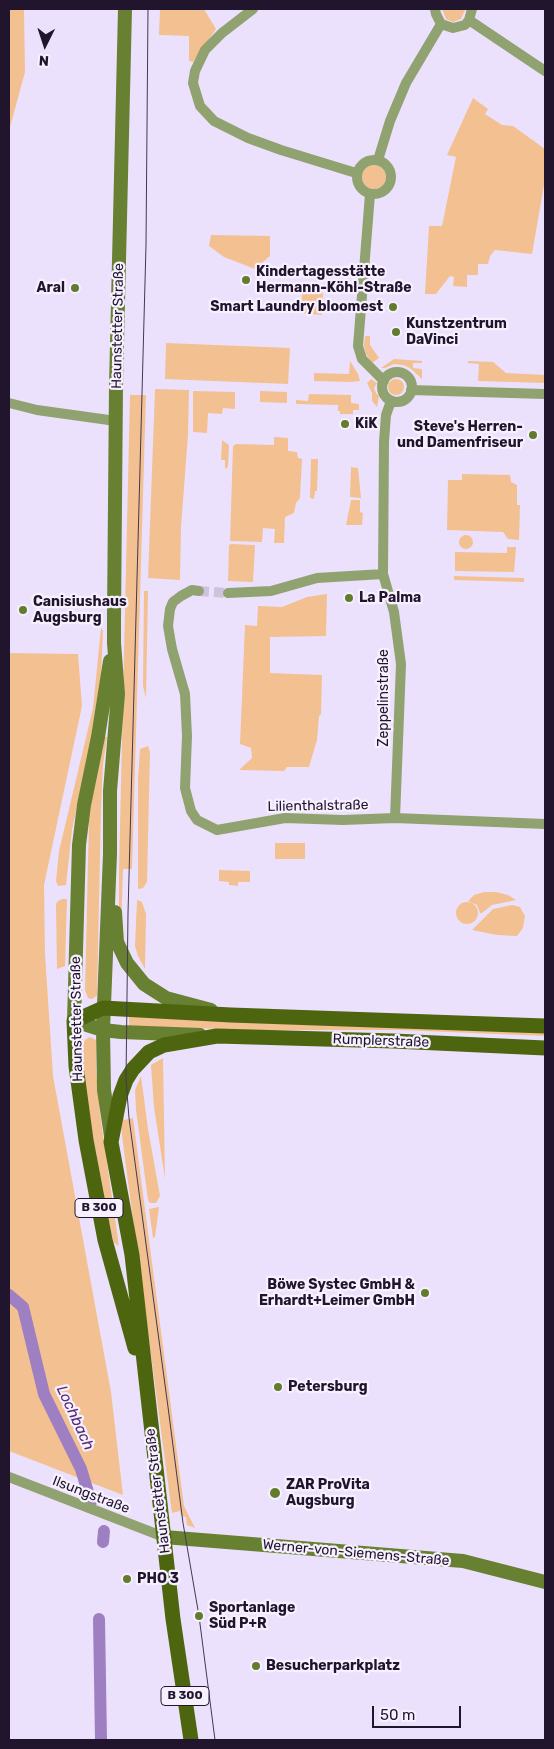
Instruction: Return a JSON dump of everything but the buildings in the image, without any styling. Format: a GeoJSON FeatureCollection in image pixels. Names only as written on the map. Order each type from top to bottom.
{"type":"FeatureCollection","features":[{"type":"Feature","properties":{"kind":"main road","name":"Haunstetter Straße"},"geometry":{"type":"LineString","coordinates":[[125,9],[116,421],[114,643],[118,694],[110,791],[110,854],[103,1008],[104,1090],[132,1255],[173,1619],[191,1740]]}},
{"type":"Feature","properties":{"kind":"main road","name":"Haunstetter Straße"},"geometry":{"type":"LineString","coordinates":[[114,643],[98,737],[85,797],[79,845],[74,1021],[76,1066],[81,1110],[105,1240],[147,1390]]}},
{"type":"Feature","properties":{"kind":"main road","name":"Rumplerstraße"},"geometry":{"type":"LineString","coordinates":[[110,854],[117,942],[134,973],[144,984],[166,998],[231,1015]]}},
{"type":"Feature","properties":{"kind":"main road","name":"Rumplerstraße"},"geometry":{"type":"LineString","coordinates":[[74,1021],[103,1008],[231,1015],[545,1026]]}},
{"type":"Feature","properties":{"kind":"main road","name":"Rumplerstraße"},"geometry":{"type":"LineString","coordinates":[[74,1021],[103,1030],[545,1048]]}},
{"type":"Feature","properties":{"kind":"main road","name":"Rumplerstraße"},"geometry":{"type":"LineString","coordinates":[[112,1142],[122,1090],[133,1069],[149,1052],[164,1045],[217,1036]]}},
{"type":"Feature","properties":{"kind":"main road","name":"Werner-von-Siemens-Straße"},"geometry":{"type":"LineString","coordinates":[[164,1537],[464,1561],[545,1582]]}},
{"type":"Feature","properties":{"kind":"street"},"geometry":{"type":"LineString","coordinates":[[253,9],[222,33],[205,50],[195,71],[193,83],[200,106],[214,121],[248,138],[356,173]]}},
{"type":"Feature","properties":{"kind":"street"},"geometry":{"type":"LineString","coordinates":[[435,9],[441,24],[453,28],[465,25],[469,20],[472,9]]}},
{"type":"Feature","properties":{"kind":"street"},"geometry":{"type":"LineString","coordinates":[[469,20],[545,71]]}},
{"type":"Feature","properties":{"kind":"street"},"geometry":{"type":"LineString","coordinates":[[378,160],[390,121],[406,83],[441,24]]}},
{"type":"Feature","properties":{"kind":"street"},"geometry":{"type":"LineString","coordinates":[[378,160],[388,167],[391,172],[390,184],[382,193],[370,194],[360,189],[357,184],[356,173],[367,161],[378,160]]}},
{"type":"Feature","properties":{"kind":"street"},"geometry":{"type":"LineString","coordinates":[[370,194],[358,346],[362,359],[384,381]]}},
{"type":"Feature","properties":{"kind":"street"},"geometry":{"type":"LineString","coordinates":[[394,373],[402,373],[411,382],[411,390],[410,394],[403,400],[391,401],[383,392],[384,381],[394,373]]}},
{"type":"Feature","properties":{"kind":"street"},"geometry":{"type":"LineString","coordinates":[[411,390],[545,394]]}},
{"type":"Feature","properties":{"kind":"street","name":"Zeppelinstraße"},"geometry":{"type":"LineString","coordinates":[[391,401],[386,416],[384,442],[383,574],[394,612],[401,664],[395,818]]}},
{"type":"Feature","properties":{"kind":"street"},"geometry":{"type":"LineString","coordinates":[[9,403],[37,410],[116,421]]}},
{"type":"Feature","properties":{"kind":"street"},"geometry":{"type":"LineString","coordinates":[[228,593],[271,592],[317,578],[383,574]]}},
{"type":"Feature","properties":{"kind":"street","name":"Lilienthalstraße"},"geometry":{"type":"LineString","coordinates":[[199,591],[192,590],[173,602],[170,609],[168,626],[172,649],[185,694],[187,736],[185,788],[191,811],[197,820],[217,830],[285,818],[343,820],[395,818]]}},
{"type":"Feature","properties":{"kind":"street"},"geometry":{"type":"LineString","coordinates":[[395,818],[545,824]]}},
{"type":"Feature","properties":{"kind":"street","name":"Ilsungstraße"},"geometry":{"type":"LineString","coordinates":[[9,1477],[164,1537]]}},
{"type":"Feature","properties":{"kind":"shaded area"},"geometry":{"type":"Polygon","coordinates":[[[9,9],[24,9],[25,72],[9,131],[9,9]]]}},
{"type":"Feature","properties":{"kind":"shaded area"},"geometry":{"type":"Polygon","coordinates":[[[160,9],[204,9],[216,29],[193,62],[189,61],[189,36],[159,35],[160,9]]]}},
{"type":"Feature","properties":{"kind":"shaded area"},"geometry":{"type":"Polygon","coordinates":[[[442,9],[465,10],[461,19],[453,22],[446,19],[442,9]]]}},
{"type":"Feature","properties":{"kind":"shaded area"},"geometry":{"type":"Polygon","coordinates":[[[473,98],[488,109],[485,114],[502,125],[513,126],[545,149],[545,179],[532,254],[495,250],[490,256],[488,264],[478,264],[478,275],[467,275],[467,287],[453,286],[454,277],[450,276],[436,294],[425,294],[429,226],[442,226],[456,157],[447,155],[473,98]]]}},
{"type":"Feature","properties":{"kind":"shaded area"},"geometry":{"type":"Polygon","coordinates":[[[374,165],[383,168],[386,177],[383,186],[374,189],[365,186],[362,177],[365,168],[374,165]]]}},
{"type":"Feature","properties":{"kind":"shaded area"},"geometry":{"type":"Polygon","coordinates":[[[211,235],[270,236],[270,256],[255,269],[224,257],[209,246],[211,235]]]}},
{"type":"Feature","properties":{"kind":"shaded area"},"geometry":{"type":"Polygon","coordinates":[[[302,292],[323,293],[322,315],[301,313],[302,292]]]}},
{"type":"Feature","properties":{"kind":"shaded area"},"geometry":{"type":"Polygon","coordinates":[[[365,336],[370,336],[370,345],[379,358],[372,363],[366,354],[364,346],[365,336]]]}},
{"type":"Feature","properties":{"kind":"shaded area"},"geometry":{"type":"Polygon","coordinates":[[[166,343],[290,348],[288,384],[165,379],[166,343]]]}},
{"type":"Feature","properties":{"kind":"shaded area"},"geometry":{"type":"Polygon","coordinates":[[[394,359],[422,361],[422,363],[413,363],[413,368],[422,369],[422,379],[410,368],[403,365],[394,364],[381,368],[394,359]]]}},
{"type":"Feature","properties":{"kind":"shaded area"},"geometry":{"type":"Polygon","coordinates":[[[350,361],[360,381],[314,381],[314,373],[349,374],[350,361]]]}},
{"type":"Feature","properties":{"kind":"shaded area"},"geometry":{"type":"Polygon","coordinates":[[[468,361],[493,362],[506,373],[545,375],[545,383],[478,381],[479,364],[468,363],[468,361]]]}},
{"type":"Feature","properties":{"kind":"shaded area"},"geometry":{"type":"Polygon","coordinates":[[[371,379],[377,383],[374,388],[379,396],[377,407],[372,401],[372,393],[367,383],[371,379]]]}},
{"type":"Feature","properties":{"kind":"shaded area"},"geometry":{"type":"Polygon","coordinates":[[[396,379],[404,387],[396,395],[388,387],[396,379]]]}},
{"type":"Feature","properties":{"kind":"shaded area"},"geometry":{"type":"Polygon","coordinates":[[[155,389],[189,390],[188,435],[181,527],[180,580],[148,578],[155,389]]]}},
{"type":"Feature","properties":{"kind":"shaded area"},"geometry":{"type":"Polygon","coordinates":[[[193,391],[235,392],[235,409],[223,408],[222,414],[208,413],[207,433],[193,432],[193,391]]]}},
{"type":"Feature","properties":{"kind":"shaded area"},"geometry":{"type":"Polygon","coordinates":[[[260,391],[287,392],[287,403],[260,402],[260,391]]]}},
{"type":"Feature","properties":{"kind":"shaded area"},"geometry":{"type":"Polygon","coordinates":[[[309,394],[351,395],[351,403],[359,404],[359,410],[353,410],[353,414],[340,414],[338,405],[296,404],[296,400],[308,401],[309,394]]]}},
{"type":"Feature","properties":{"kind":"shaded area"},"geometry":{"type":"Polygon","coordinates":[[[130,395],[146,395],[132,869],[123,869],[121,933],[119,870],[130,395]]]}},
{"type":"Feature","properties":{"kind":"shaded area"},"geometry":{"type":"Polygon","coordinates":[[[274,437],[288,438],[288,451],[297,452],[298,458],[302,459],[300,498],[296,503],[294,513],[285,517],[284,543],[274,543],[275,529],[263,528],[262,542],[230,541],[233,446],[236,444],[274,445],[274,437]]]}},
{"type":"Feature","properties":{"kind":"shaded area"},"geometry":{"type":"Polygon","coordinates":[[[222,440],[229,445],[228,467],[225,469],[225,460],[221,460],[222,440]]]}},
{"type":"Feature","properties":{"kind":"shaded area"},"geometry":{"type":"Polygon","coordinates":[[[311,459],[318,459],[317,491],[315,491],[314,499],[310,498],[311,459]]]}},
{"type":"Feature","properties":{"kind":"shaded area"},"geometry":{"type":"Polygon","coordinates":[[[351,467],[358,468],[361,498],[350,497],[351,467]]]}},
{"type":"Feature","properties":{"kind":"shaded area"},"geometry":{"type":"Polygon","coordinates":[[[462,474],[510,475],[511,482],[517,485],[517,505],[520,505],[519,540],[508,539],[503,532],[447,530],[448,480],[462,480],[462,474]]]}},
{"type":"Feature","properties":{"kind":"shaded area"},"geometry":{"type":"Polygon","coordinates":[[[351,500],[360,500],[360,512],[363,513],[362,525],[346,525],[351,500]]]}},
{"type":"Feature","properties":{"kind":"shaded area"},"geometry":{"type":"Polygon","coordinates":[[[466,535],[471,537],[473,542],[471,547],[466,549],[461,547],[459,542],[461,537],[466,535]]]}},
{"type":"Feature","properties":{"kind":"shaded area"},"geometry":{"type":"Polygon","coordinates":[[[229,545],[255,545],[253,582],[228,581],[229,545]]]}},
{"type":"Feature","properties":{"kind":"shaded area"},"geometry":{"type":"Polygon","coordinates":[[[507,547],[516,547],[514,572],[455,571],[455,552],[507,553],[507,547]]]}},
{"type":"Feature","properties":{"kind":"shaded area"},"geometry":{"type":"Polygon","coordinates":[[[454,576],[524,578],[524,582],[454,580],[454,576]]]}},
{"type":"Feature","properties":{"kind":"shaded area"},"geometry":{"type":"Polygon","coordinates":[[[144,591],[148,591],[146,698],[143,686],[144,591]]]}},
{"type":"Feature","properties":{"kind":"shaded area"},"geometry":{"type":"Polygon","coordinates":[[[327,594],[326,636],[270,637],[270,673],[322,675],[321,714],[319,716],[317,740],[309,767],[287,767],[284,771],[239,770],[252,758],[251,748],[240,744],[245,625],[257,626],[258,606],[282,607],[307,597],[327,594]]]}},
{"type":"Feature","properties":{"kind":"shaded area"},"geometry":{"type":"Polygon","coordinates":[[[101,628],[103,631],[101,676],[89,750],[72,830],[66,885],[58,886],[56,881],[59,851],[93,708],[101,628]]]}},
{"type":"Feature","properties":{"kind":"shaded area"},"geometry":{"type":"Polygon","coordinates":[[[9,653],[78,654],[82,706],[44,885],[45,954],[53,1076],[111,1392],[123,1495],[9,1451],[9,653]]]}},
{"type":"Feature","properties":{"kind":"shaded area"},"geometry":{"type":"Polygon","coordinates":[[[105,737],[107,737],[103,765],[101,808],[97,995],[91,999],[88,998],[85,990],[89,820],[91,800],[105,737]]]}},
{"type":"Feature","properties":{"kind":"shaded area"},"geometry":{"type":"Polygon","coordinates":[[[148,746],[150,752],[147,882],[143,888],[138,889],[138,779],[140,749],[148,746]]]}},
{"type":"Feature","properties":{"kind":"shaded area"},"geometry":{"type":"Polygon","coordinates":[[[275,843],[305,843],[305,859],[275,859],[275,843]]]}},
{"type":"Feature","properties":{"kind":"shaded area"},"geometry":{"type":"Polygon","coordinates":[[[219,870],[250,871],[250,882],[238,882],[238,886],[229,885],[229,882],[219,881],[219,870]]]}},
{"type":"Feature","properties":{"kind":"shaded area"},"geometry":{"type":"Polygon","coordinates":[[[484,892],[508,895],[516,900],[492,905],[480,913],[477,905],[468,901],[474,895],[484,892]]]}},
{"type":"Feature","properties":{"kind":"shaded area"},"geometry":{"type":"Polygon","coordinates":[[[62,899],[67,899],[65,966],[57,969],[56,904],[62,899]]]}},
{"type":"Feature","properties":{"kind":"shaded area"},"geometry":{"type":"Polygon","coordinates":[[[137,900],[142,902],[146,914],[145,969],[135,946],[137,900]]]}},
{"type":"Feature","properties":{"kind":"shaded area"},"geometry":{"type":"Polygon","coordinates":[[[467,902],[475,905],[478,913],[475,921],[467,924],[459,921],[456,913],[459,905],[467,902]]]}},
{"type":"Feature","properties":{"kind":"shaded area"},"geometry":{"type":"Polygon","coordinates":[[[512,905],[520,907],[525,916],[523,928],[517,936],[497,935],[472,930],[493,909],[512,905]]]}},
{"type":"Feature","properties":{"kind":"shaded area"},"geometry":{"type":"Polygon","coordinates":[[[129,1016],[545,1032],[545,1036],[400,1030],[249,1030],[129,1026],[129,1016]]]}},
{"type":"Feature","properties":{"kind":"shaded area"},"geometry":{"type":"Polygon","coordinates":[[[90,1037],[96,1040],[96,1070],[100,1114],[119,1246],[113,1242],[86,1100],[82,1047],[85,1040],[90,1037]]]}},
{"type":"Feature","properties":{"kind":"shaded area"},"geometry":{"type":"Polygon","coordinates":[[[163,1058],[165,1179],[154,1107],[151,1065],[163,1058]]]}},
{"type":"Feature","properties":{"kind":"shaded area"},"geometry":{"type":"Polygon","coordinates":[[[141,1076],[160,1196],[156,1203],[150,1203],[148,1200],[136,1110],[135,1090],[141,1076]]]}},
{"type":"Feature","properties":{"kind":"shaded area"},"geometry":{"type":"Polygon","coordinates":[[[123,1114],[124,1120],[133,1118],[184,1506],[195,1528],[187,1525],[186,1517],[181,1516],[180,1511],[172,1513],[121,1127],[123,1114]]]}},
{"type":"Feature","properties":{"kind":"shaded area"},"geometry":{"type":"Polygon","coordinates":[[[159,1207],[155,1237],[153,1238],[149,1209],[159,1207]]]}},
{"type":"Feature","properties":{"kind":"waterway","name":"Lochbach"},"geometry":{"type":"LineString","coordinates":[[9,1295],[23,1307],[44,1394],[81,1469],[91,1502]]}},
{"type":"Feature","properties":{"kind":"waterway","name":"Lochbach"},"geometry":{"type":"LineString","coordinates":[[103,1542],[104,1531]]}},
{"type":"Feature","properties":{"kind":"waterway","name":"Lochbach"},"geometry":{"type":"LineString","coordinates":[[99,1619],[101,1740]]}},
{"type":"Feature","properties":{"kind":"tunnel"},"geometry":{"type":"LineString","coordinates":[[199,591],[228,593]]}},
{"type":"Feature","properties":{"kind":"tram line"},"geometry":{"type":"LineString","coordinates":[[148,9],[146,245],[128,913],[126,1080],[129,1118],[183,1523],[199,1616],[215,1740]]}},
{"type":"Feature","properties":{"kind":"place","name":"Kindertagesstätte Hermann-Köhl-Straße"},"geometry":{"type":"Point","coordinates":[246,280]}},
{"type":"Feature","properties":{"kind":"place","name":"Aral"},"geometry":{"type":"Point","coordinates":[75,288]}},
{"type":"Feature","properties":{"kind":"place","name":"Smart Laundry bloomest"},"geometry":{"type":"Point","coordinates":[393,307]}},
{"type":"Feature","properties":{"kind":"place","name":"Kunstzentrum DaVinci"},"geometry":{"type":"Point","coordinates":[396,332]}},
{"type":"Feature","properties":{"kind":"place","name":"KiK"},"geometry":{"type":"Point","coordinates":[345,424]}},
{"type":"Feature","properties":{"kind":"place","name":"Steve's Herren- und Damenfriseur"},"geometry":{"type":"Point","coordinates":[533,435]}},
{"type":"Feature","properties":{"kind":"place","name":"La Palma"},"geometry":{"type":"Point","coordinates":[349,598]}},
{"type":"Feature","properties":{"kind":"place","name":"Canisiushaus Augsburg"},"geometry":{"type":"Point","coordinates":[23,610]}},
{"type":"Feature","properties":{"kind":"place","name":"Böwe Systec GmbH & Erhardt+Leimer GmbH"},"geometry":{"type":"Point","coordinates":[425,1293]}},
{"type":"Feature","properties":{"kind":"place","name":"Petersburg"},"geometry":{"type":"Point","coordinates":[278,1387]}},
{"type":"Feature","properties":{"kind":"place","name":"ZAR ProVita Augsburg"},"geometry":{"type":"Point","coordinates":[275,1493]}},
{"type":"Feature","properties":{"kind":"place","name":"PHO 3"},"geometry":{"type":"Point","coordinates":[127,1579]}},
{"type":"Feature","properties":{"kind":"place","name":"Sportanlage Süd P+R"},"geometry":{"type":"Point","coordinates":[199,1616]}},
{"type":"Feature","properties":{"kind":"place","name":"Besucherparkplatz"},"geometry":{"type":"Point","coordinates":[256,1666]}}]}
